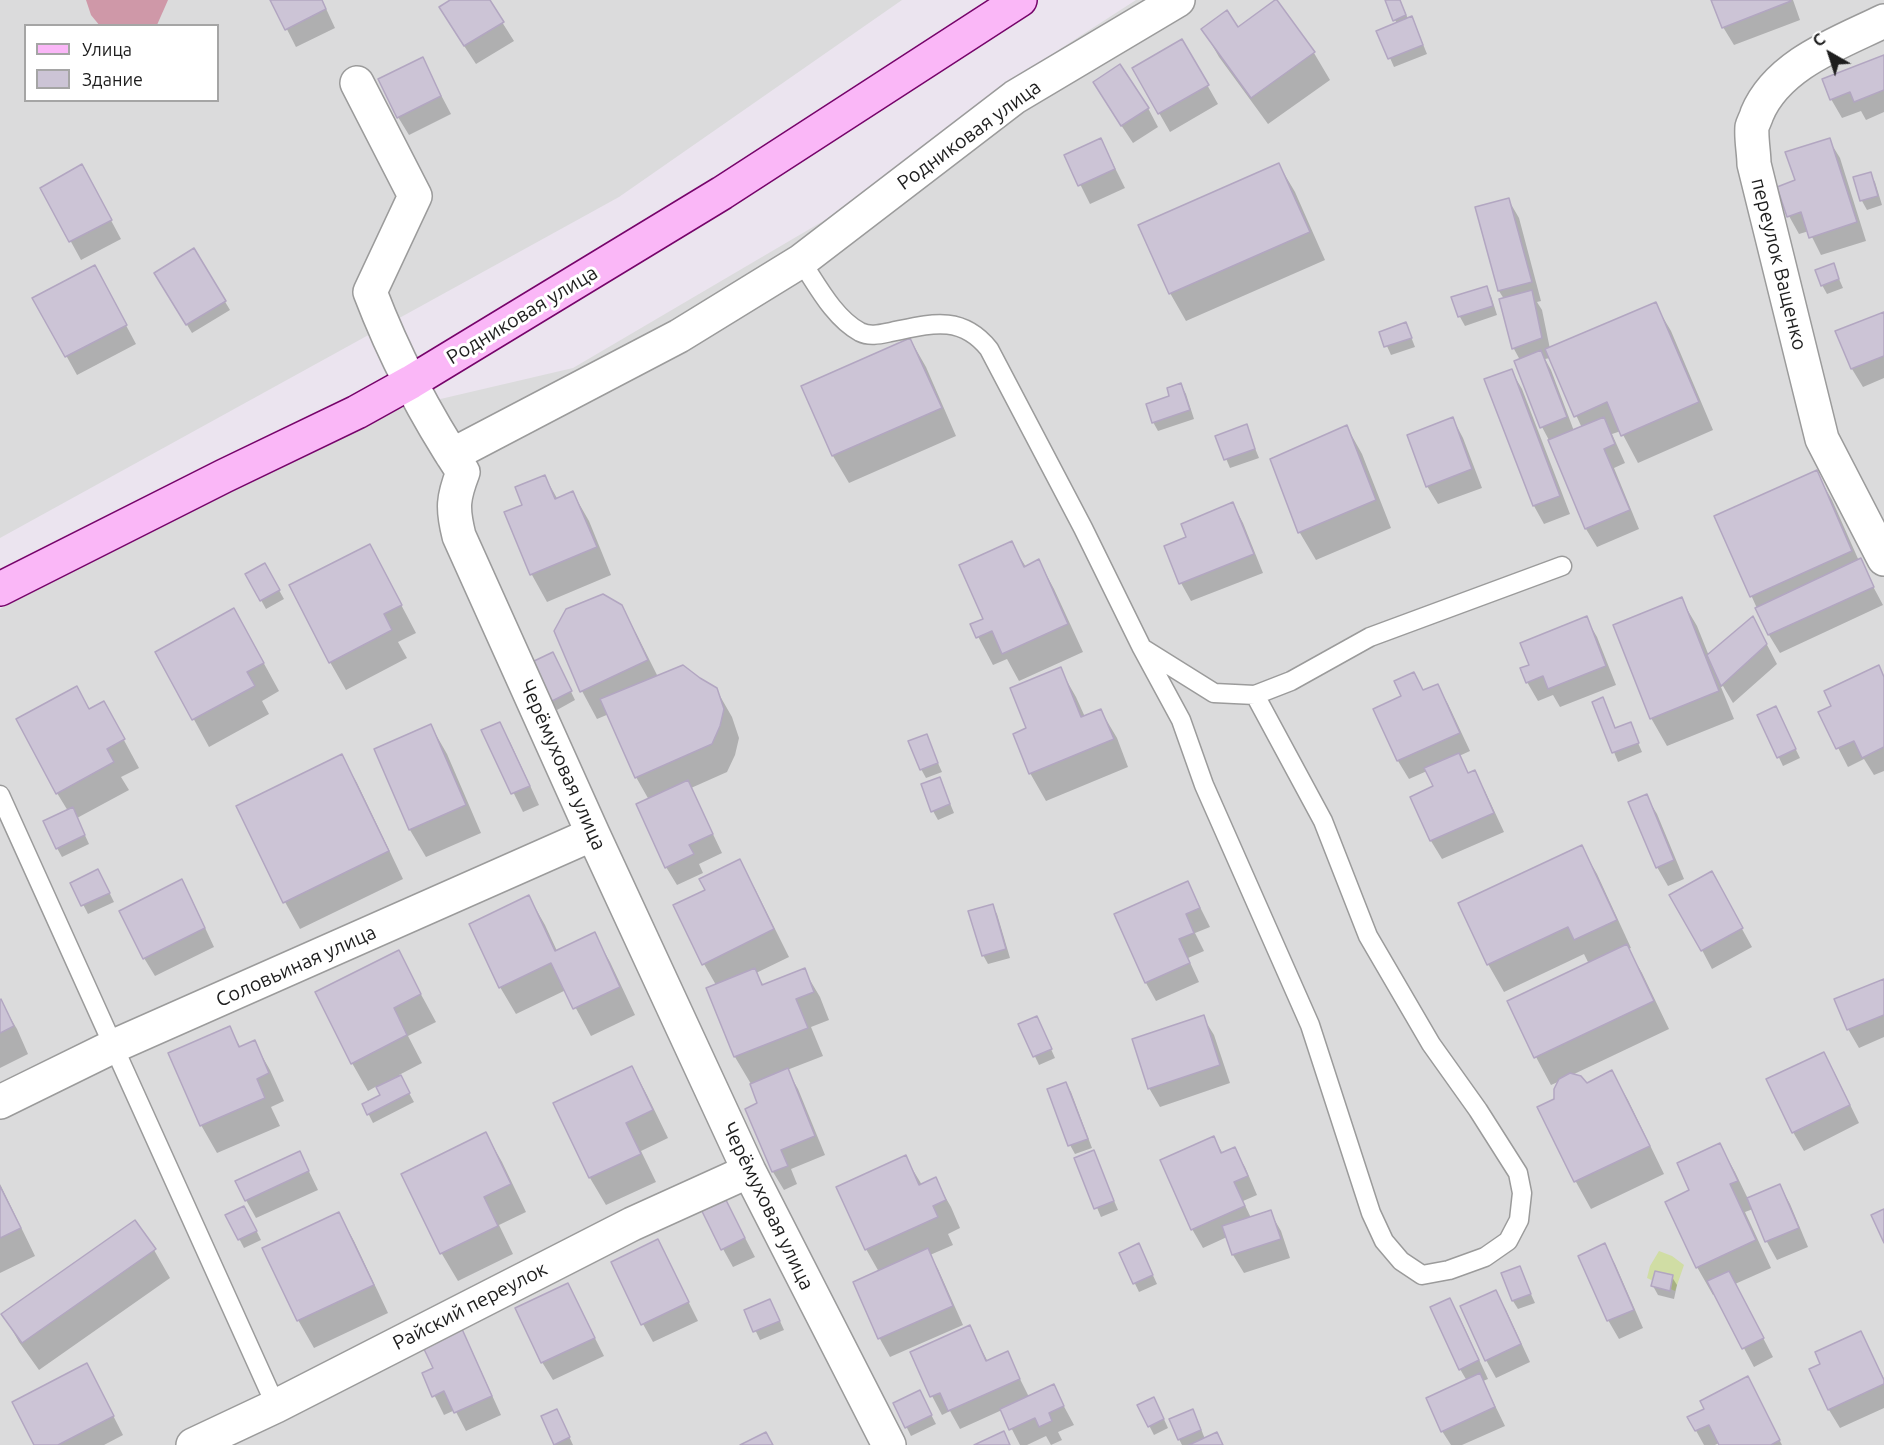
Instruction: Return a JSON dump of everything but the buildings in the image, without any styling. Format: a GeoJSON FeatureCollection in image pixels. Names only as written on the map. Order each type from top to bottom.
{"type":"FeatureCollection","features":[{"type":"Feature","properties":{"kind":"main road","name":"Родниковая улица"},"geometry":{"type":"LineString","coordinates":[[0,589],[411,382],[722,193],[1020,0]]}},
{"type":"Feature","properties":{"kind":"street","name":"Родниковая улица"},"geometry":{"type":"LineString","coordinates":[[452,455],[679,336],[801,261],[1015,97],[1178,0]]}},
{"type":"Feature","properties":{"kind":"street","name":"переулок Ващенко"},"geometry":{"type":"LineString","coordinates":[[1884,21],[1811,58],[1788,74],[1771,91],[1752,127],[1754,164],[1822,439],[1884,559]]}},
{"type":"Feature","properties":{"kind":"street","name":"Черёмуховая улица"},"geometry":{"type":"LineString","coordinates":[[357,83],[416,196],[370,292],[381,321],[411,382],[463,472],[456,492],[454,514],[459,536],[749,1171],[889,1445]]}},
{"type":"Feature","properties":{"kind":"street","name":"Соловьиная улица"},"geometry":{"type":"LineString","coordinates":[[0,1102],[114,1046],[594,834]]}},
{"type":"Feature","properties":{"kind":"street","name":"Райский переулок"},"geometry":{"type":"LineString","coordinates":[[193,1445],[276,1406],[632,1224],[749,1171]]}},
{"type":"Feature","properties":{"kind":"lane"},"geometry":{"type":"LineString","coordinates":[[801,261],[839,314],[862,333],[877,335],[930,325],[949,325],[967,328],[980,337],[989,348],[1181,720],[1204,785],[1310,1025],[1371,1214],[1384,1241],[1401,1261],[1422,1275],[1449,1270],[1485,1257],[1508,1241],[1519,1220],[1522,1193],[1518,1173],[1478,1110],[1431,1044],[1368,936],[1323,821],[1255,695]]}},
{"type":"Feature","properties":{"kind":"lane"},"geometry":{"type":"LineString","coordinates":[[1142,648],[1214,693],[1255,695],[1292,681],[1370,637],[1562,566]]}},
{"type":"Feature","properties":{"kind":"lane"},"geometry":{"type":"LineString","coordinates":[[0,795],[276,1406]]}},
{"type":"Feature","properties":{"kind":"shaded area"},"geometry":{"type":"Polygon","coordinates":[[[0,0],[902,0],[619,197],[0,538],[0,0]]]}},
{"type":"Feature","properties":{"kind":"shaded area"},"geometry":{"type":"Polygon","coordinates":[[[86,0],[168,0],[157,24],[98,24],[91,15],[86,0]]]}},
{"type":"Feature","properties":{"kind":"shaded area"},"geometry":{"type":"Polygon","coordinates":[[[1136,0],[1884,0],[1884,1445],[0,1445],[0,609],[325,426],[573,368],[825,220],[1026,71],[1136,0]]]}},
{"type":"Feature","properties":{"kind":"shaded area"},"geometry":{"type":"Polygon","coordinates":[[[1659,1251],[1672,1256],[1684,1265],[1675,1291],[1647,1278],[1650,1266],[1659,1251]]]}}]}
